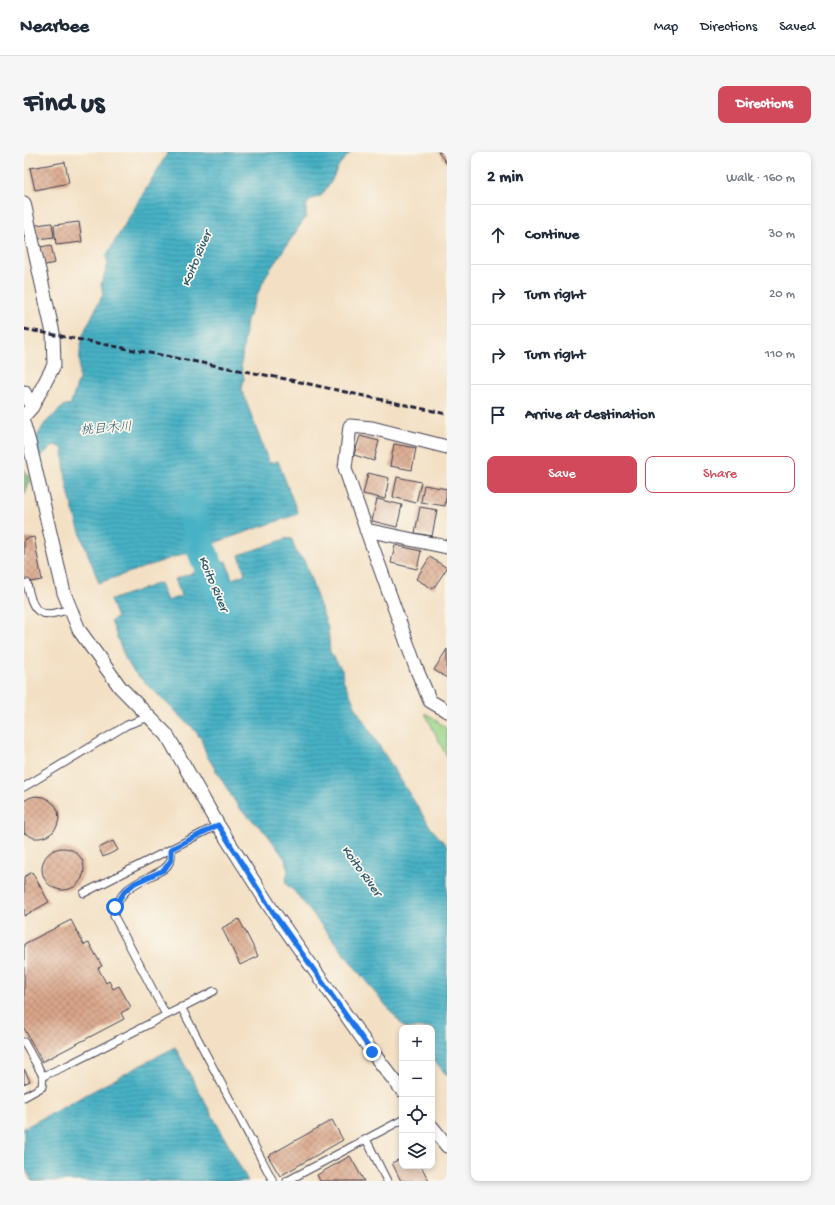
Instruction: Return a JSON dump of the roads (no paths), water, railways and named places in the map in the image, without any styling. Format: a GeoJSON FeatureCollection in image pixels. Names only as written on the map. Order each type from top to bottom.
{"type":"FeatureCollection","features":[{"type":"Feature","properties":{"kind":"street"},"geometry":{"type":"LineString","coordinates":[[24,203],[53,333],[54,365],[28,412]]}},
{"type":"Feature","properties":{"kind":"street"},"geometry":{"type":"LineString","coordinates":[[24,392],[28,412]]}},
{"type":"Feature","properties":{"kind":"street"},"geometry":{"type":"LineString","coordinates":[[24,425],[64,593],[79,630],[120,687],[167,735],[218,825],[270,908],[372,1052],[399,1086]]}},
{"type":"Feature","properties":{"kind":"street"},"geometry":{"type":"LineString","coordinates":[[447,448],[372,428],[350,426],[345,468],[416,668],[430,701],[447,711]]}},
{"type":"Feature","properties":{"kind":"street"},"geometry":{"type":"LineString","coordinates":[[366,530],[447,547]]}},
{"type":"Feature","properties":{"kind":"street"},"geometry":{"type":"LineString","coordinates":[[435,1131],[447,1146]]}},
{"type":"Feature","properties":{"kind":"lane"},"geometry":{"type":"LineString","coordinates":[[27,583],[29,597],[39,611],[46,615],[70,609]]}},
{"type":"Feature","properties":{"kind":"lane"},"geometry":{"type":"LineString","coordinates":[[24,787],[127,725],[149,717]]}},
{"type":"Feature","properties":{"kind":"lane"},"geometry":{"type":"LineString","coordinates":[[84,893],[218,825]]}},
{"type":"Feature","properties":{"kind":"lane"},"geometry":{"type":"LineString","coordinates":[[166,1015],[114,916],[115,907],[124,892],[135,883],[164,870],[171,860],[171,849]]}},
{"type":"Feature","properties":{"kind":"lane"},"geometry":{"type":"LineString","coordinates":[[43,1076],[68,1065],[214,991]]}},
{"type":"Feature","properties":{"kind":"lane"},"geometry":{"type":"LineString","coordinates":[[181,1007],[273,1181]]}},
{"type":"Feature","properties":{"kind":"lane"},"geometry":{"type":"LineString","coordinates":[[24,1042],[43,1076],[42,1087],[24,1097]]}},
{"type":"Feature","properties":{"kind":"lane"},"geometry":{"type":"LineString","coordinates":[[287,1181],[399,1122]]}},
{"type":"Feature","properties":{"kind":"lane"},"geometry":{"type":"LineString","coordinates":[[366,1140],[387,1181]]}},
{"type":"Feature","properties":{"kind":"water","name":"桃目木川"},"geometry":{"type":"Polygon","coordinates":[[[168,152],[351,152],[339,165],[331,182],[321,196],[310,200],[306,206],[306,217],[267,274],[247,320],[241,365],[244,378],[242,390],[269,463],[278,461],[298,514],[99,583],[75,518],[64,468],[63,450],[55,445],[39,458],[36,438],[45,423],[65,405],[70,406],[79,379],[80,351],[83,334],[103,294],[101,284],[108,264],[106,256],[168,152]]]}},
{"type":"Feature","properties":{"kind":"water"},"geometry":{"type":"Polygon","coordinates":[[[291,537],[297,554],[304,560],[328,628],[330,652],[342,670],[343,679],[358,712],[431,828],[447,846],[447,1076],[435,1061],[435,1025],[402,1025],[372,989],[295,892],[285,883],[288,871],[285,859],[267,834],[239,808],[207,756],[201,739],[193,728],[134,672],[125,658],[111,621],[117,618],[110,600],[160,583],[167,601],[181,596],[175,579],[226,561],[232,579],[245,574],[239,555],[291,537]]]}},
{"type":"Feature","properties":{"kind":"water"},"geometry":{"type":"Polygon","coordinates":[[[175,1047],[248,1181],[32,1181],[24,1166],[24,1128],[175,1047]]]}},
{"type":"Feature","properties":{"kind":"waterway","name":"Koito River"},"geometry":{"type":"LineString","coordinates":[[191,508],[201,548],[224,604]]}},
{"type":"Feature","properties":{"kind":"railway"},"geometry":{"type":"LineString","coordinates":[[24,329],[286,379],[447,414]]}}]}
